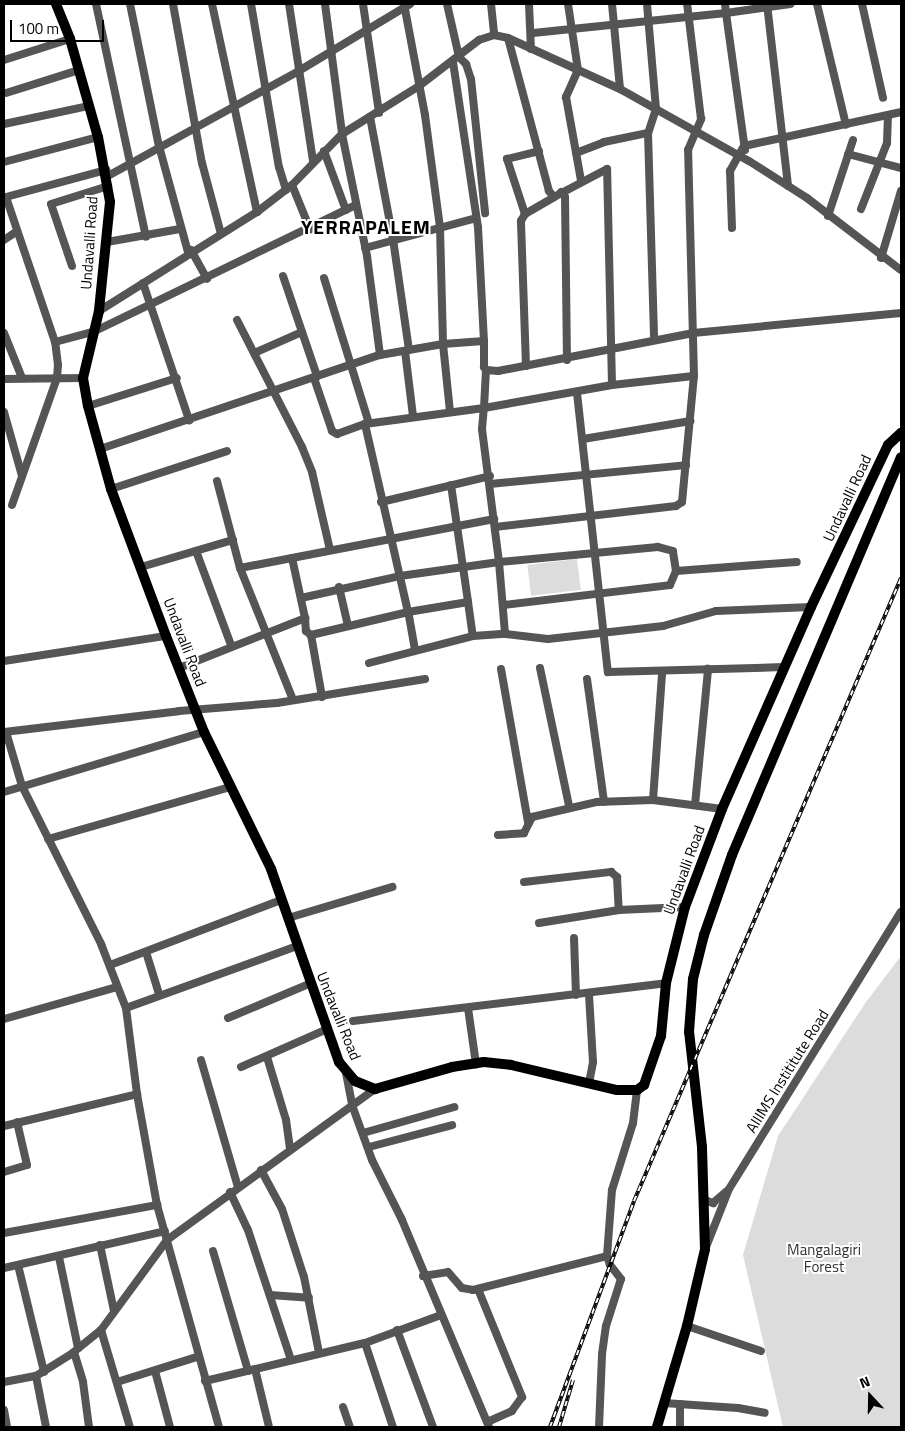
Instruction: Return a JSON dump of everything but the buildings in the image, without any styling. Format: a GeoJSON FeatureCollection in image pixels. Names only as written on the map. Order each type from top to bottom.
{"type":"FeatureCollection","features":[{"type":"Feature","properties":{"kind":"main road","name":"Undavalli Road"},"geometry":{"type":"LineString","coordinates":[[56,4],[70,39],[98,137],[107,178],[108,242],[99,311],[83,378],[88,406],[111,488],[204,732],[258,841],[288,918],[309,984],[346,1073],[355,1081],[375,1089]]}},
{"type":"Feature","properties":{"kind":"main road","name":"Undavalli Road"},"geometry":{"type":"LineString","coordinates":[[637,1090],[647,1080],[661,1036],[666,983],[685,907],[722,808],[783,667],[888,445],[901,434]]}},
{"type":"Feature","properties":{"kind":"main road"},"geometry":{"type":"LineString","coordinates":[[657,1427],[687,1326],[705,1249],[704,1196],[689,1032],[693,979],[716,894],[901,457]]}},
{"type":"Feature","properties":{"kind":"main road"},"geometry":{"type":"LineString","coordinates":[[375,1089],[452,1067],[476,1064],[511,1065],[589,1083],[637,1090]]}},
{"type":"Feature","properties":{"kind":"street"},"geometry":{"type":"LineString","coordinates":[[96,4],[146,236]]}},
{"type":"Feature","properties":{"kind":"street"},"geometry":{"type":"LineString","coordinates":[[130,4],[159,146],[180,228],[190,251],[207,279]]}},
{"type":"Feature","properties":{"kind":"street"},"geometry":{"type":"LineString","coordinates":[[173,4],[195,127],[221,234]]}},
{"type":"Feature","properties":{"kind":"street"},"geometry":{"type":"LineString","coordinates":[[212,4],[257,212]]}},
{"type":"Feature","properties":{"kind":"street"},"geometry":{"type":"LineString","coordinates":[[250,4],[264,90],[289,187],[310,229]]}},
{"type":"Feature","properties":{"kind":"street"},"geometry":{"type":"LineString","coordinates":[[289,4],[297,72],[313,161]]}},
{"type":"Feature","properties":{"kind":"street"},"geometry":{"type":"LineString","coordinates":[[325,4],[342,134],[365,248],[380,355]]}},
{"type":"Feature","properties":{"kind":"street"},"geometry":{"type":"LineString","coordinates":[[364,4],[366,30],[379,113]]}},
{"type":"Feature","properties":{"kind":"street"},"geometry":{"type":"LineString","coordinates":[[448,4],[476,218],[486,370],[482,429],[495,523],[505,634]]}},
{"type":"Feature","properties":{"kind":"street"},"geometry":{"type":"LineString","coordinates":[[491,4],[494,35]]}},
{"type":"Feature","properties":{"kind":"street"},"geometry":{"type":"LineString","coordinates":[[529,4],[533,33],[531,49]]}},
{"type":"Feature","properties":{"kind":"street"},"geometry":{"type":"LineString","coordinates":[[568,4],[578,70],[566,97],[581,180]]}},
{"type":"Feature","properties":{"kind":"street"},"geometry":{"type":"LineString","coordinates":[[612,4],[620,90]]}},
{"type":"Feature","properties":{"kind":"street"},"geometry":{"type":"LineString","coordinates":[[647,4],[656,109],[648,133],[654,340]]}},
{"type":"Feature","properties":{"kind":"street"},"geometry":{"type":"LineString","coordinates":[[240,568],[391,537],[457,526],[589,516],[679,505],[686,465],[694,376],[688,150],[697,134],[701,119],[687,4]]}},
{"type":"Feature","properties":{"kind":"street"},"geometry":{"type":"LineString","coordinates":[[725,4],[744,146],[749,161]]}},
{"type":"Feature","properties":{"kind":"street"},"geometry":{"type":"LineString","coordinates":[[533,33],[614,26],[649,20],[726,13],[767,5],[790,4]]}},
{"type":"Feature","properties":{"kind":"street"},"geometry":{"type":"LineString","coordinates":[[817,4],[846,125]]}},
{"type":"Feature","properties":{"kind":"street"},"geometry":{"type":"LineString","coordinates":[[862,4],[883,98]]}},
{"type":"Feature","properties":{"kind":"street"},"geometry":{"type":"LineString","coordinates":[[72,266],[51,204],[107,178],[159,146],[233,108],[297,72],[406,5],[440,228],[443,344],[450,412]]}},
{"type":"Feature","properties":{"kind":"street"},"geometry":{"type":"LineString","coordinates":[[767,5],[784,138],[788,186]]}},
{"type":"Feature","properties":{"kind":"street"},"geometry":{"type":"LineString","coordinates":[[99,311],[190,251],[257,212],[289,187],[342,134],[379,113],[419,86],[456,60],[480,40],[494,35],[508,38],[620,90],[749,161],[788,186],[881,258],[901,270]]}},
{"type":"Feature","properties":{"kind":"street"},"geometry":{"type":"LineString","coordinates":[[508,38],[549,191],[565,198],[566,360]]}},
{"type":"Feature","properties":{"kind":"street"},"geometry":{"type":"LineString","coordinates":[[4,60],[70,39]]}},
{"type":"Feature","properties":{"kind":"street"},"geometry":{"type":"LineString","coordinates":[[456,60],[468,68],[473,90],[485,213]]}},
{"type":"Feature","properties":{"kind":"street"},"geometry":{"type":"LineString","coordinates":[[6,93],[79,70]]}},
{"type":"Feature","properties":{"kind":"street"},"geometry":{"type":"LineString","coordinates":[[4,124],[89,106]]}},
{"type":"Feature","properties":{"kind":"street"},"geometry":{"type":"LineString","coordinates":[[732,228],[730,179],[737,155],[744,146],[901,112]]}},
{"type":"Feature","properties":{"kind":"street"},"geometry":{"type":"LineString","coordinates":[[861,209],[887,143],[888,116]]}},
{"type":"Feature","properties":{"kind":"street"},"geometry":{"type":"LineString","coordinates":[[370,117],[393,239],[407,350],[412,416]]}},
{"type":"Feature","properties":{"kind":"street"},"geometry":{"type":"LineString","coordinates":[[576,153],[604,142],[648,133]]}},
{"type":"Feature","properties":{"kind":"street"},"geometry":{"type":"LineString","coordinates":[[4,162],[98,137]]}},
{"type":"Feature","properties":{"kind":"street"},"geometry":{"type":"LineString","coordinates":[[828,216],[852,140]]}},
{"type":"Feature","properties":{"kind":"street"},"geometry":{"type":"LineString","coordinates":[[324,151],[346,210]]}},
{"type":"Feature","properties":{"kind":"street"},"geometry":{"type":"LineString","coordinates":[[525,214],[507,159],[539,151]]}},
{"type":"Feature","properties":{"kind":"street"},"geometry":{"type":"LineString","coordinates":[[848,154],[901,168]]}},
{"type":"Feature","properties":{"kind":"street"},"geometry":{"type":"LineString","coordinates":[[526,366],[520,221],[525,214],[581,180],[607,169],[612,385]]}},
{"type":"Feature","properties":{"kind":"street"},"geometry":{"type":"LineString","coordinates":[[12,505],[57,378],[55,342],[5,200],[7,196],[107,178]]}},
{"type":"Feature","properties":{"kind":"street"},"geometry":{"type":"LineString","coordinates":[[881,258],[901,191]]}},
{"type":"Feature","properties":{"kind":"street"},"geometry":{"type":"LineString","coordinates":[[55,342],[93,332],[207,279],[356,205]]}},
{"type":"Feature","properties":{"kind":"street"},"geometry":{"type":"LineString","coordinates":[[365,248],[476,218]]}},
{"type":"Feature","properties":{"kind":"street"},"geometry":{"type":"LineString","coordinates":[[108,242],[180,228]]}},
{"type":"Feature","properties":{"kind":"street"},"geometry":{"type":"LineString","coordinates":[[4,240],[16,232]]}},
{"type":"Feature","properties":{"kind":"street"},"geometry":{"type":"LineString","coordinates":[[283,276],[333,432],[367,423],[412,416],[484,408],[577,393],[612,385],[694,376]]}},
{"type":"Feature","properties":{"kind":"street"},"geometry":{"type":"LineString","coordinates":[[324,278],[352,364],[367,423],[381,502],[400,576],[415,650]]}},
{"type":"Feature","properties":{"kind":"street"},"geometry":{"type":"LineString","coordinates":[[143,283],[177,378],[189,420]]}},
{"type":"Feature","properties":{"kind":"street"},"geometry":{"type":"LineString","coordinates":[[486,370],[566,360],[693,333],[901,313]]}},
{"type":"Feature","properties":{"kind":"street"},"geometry":{"type":"LineString","coordinates":[[237,320],[274,390],[312,472],[330,550]]}},
{"type":"Feature","properties":{"kind":"street"},"geometry":{"type":"LineString","coordinates":[[254,353],[302,332]]}},
{"type":"Feature","properties":{"kind":"street"},"geometry":{"type":"LineString","coordinates":[[4,333],[22,378]]}},
{"type":"Feature","properties":{"kind":"street"},"geometry":{"type":"LineString","coordinates":[[100,449],[380,355],[443,344],[484,341]]}},
{"type":"Feature","properties":{"kind":"street"},"geometry":{"type":"LineString","coordinates":[[4,379],[83,378]]}},
{"type":"Feature","properties":{"kind":"street"},"geometry":{"type":"LineString","coordinates":[[88,406],[177,378]]}},
{"type":"Feature","properties":{"kind":"street"},"geometry":{"type":"LineString","coordinates":[[577,393],[602,633],[610,673],[662,673],[708,669],[783,667]]}},
{"type":"Feature","properties":{"kind":"street"},"geometry":{"type":"LineString","coordinates":[[4,412],[22,476]]}},
{"type":"Feature","properties":{"kind":"street"},"geometry":{"type":"LineString","coordinates":[[583,439],[690,421]]}},
{"type":"Feature","properties":{"kind":"street"},"geometry":{"type":"LineString","coordinates":[[111,488],[227,451]]}},
{"type":"Feature","properties":{"kind":"street"},"geometry":{"type":"LineString","coordinates":[[381,502],[451,485],[490,480],[586,476],[686,465]]}},
{"type":"Feature","properties":{"kind":"street"},"geometry":{"type":"LineString","coordinates":[[217,481],[240,568],[293,700]]}},
{"type":"Feature","properties":{"kind":"street"},"geometry":{"type":"LineString","coordinates":[[451,485],[472,636]]}},
{"type":"Feature","properties":{"kind":"street"},"geometry":{"type":"LineString","coordinates":[[141,567],[233,540]]}},
{"type":"Feature","properties":{"kind":"street"},"geometry":{"type":"LineString","coordinates":[[301,598],[339,587],[461,566],[658,548],[673,551],[676,571],[670,585],[598,592],[503,605]]}},
{"type":"Feature","properties":{"kind":"street"},"geometry":{"type":"LineString","coordinates":[[196,551],[231,646]]}},
{"type":"Feature","properties":{"kind":"street"},"geometry":{"type":"LineString","coordinates":[[292,558],[306,631],[312,635],[322,697]]}},
{"type":"Feature","properties":{"kind":"street"},"geometry":{"type":"LineString","coordinates":[[676,571],[797,562]]}},
{"type":"Feature","properties":{"kind":"street"},"geometry":{"type":"LineString","coordinates":[[339,587],[348,626]]}},
{"type":"Feature","properties":{"kind":"street"},"geometry":{"type":"LineString","coordinates":[[312,635],[408,612],[468,602]]}},
{"type":"Feature","properties":{"kind":"street"},"geometry":{"type":"LineString","coordinates":[[369,663],[472,636],[505,634],[548,639],[663,626],[716,611],[811,607]]}},
{"type":"Feature","properties":{"kind":"street"},"geometry":{"type":"LineString","coordinates":[[179,668],[266,631],[305,618]]}},
{"type":"Feature","properties":{"kind":"street"},"geometry":{"type":"LineString","coordinates":[[4,661],[166,636]]}},
{"type":"Feature","properties":{"kind":"street"},"geometry":{"type":"LineString","coordinates":[[540,668],[569,806]]}},
{"type":"Feature","properties":{"kind":"street"},"geometry":{"type":"LineString","coordinates":[[500,669],[528,822]]}},
{"type":"Feature","properties":{"kind":"street"},"geometry":{"type":"LineString","coordinates":[[695,805],[708,669]]}},
{"type":"Feature","properties":{"kind":"street"},"geometry":{"type":"LineString","coordinates":[[653,800],[662,673]]}},
{"type":"Feature","properties":{"kind":"street"},"geometry":{"type":"LineString","coordinates":[[219,1427],[157,1205],[137,1094],[126,1008],[110,965],[22,786],[5,732],[322,697],[425,679]]}},
{"type":"Feature","properties":{"kind":"street"},"geometry":{"type":"LineString","coordinates":[[587,679],[604,802]]}},
{"type":"Feature","properties":{"kind":"street"},"geometry":{"type":"LineString","coordinates":[[4,792],[204,732]]}},
{"type":"Feature","properties":{"kind":"street"},"geometry":{"type":"LineString","coordinates":[[48,839],[230,787]]}},
{"type":"Feature","properties":{"kind":"street"},"geometry":{"type":"LineString","coordinates":[[498,835],[524,833],[532,817],[569,806],[653,800],[722,808]]}},
{"type":"Feature","properties":{"kind":"street"},"geometry":{"type":"LineString","coordinates":[[524,882],[611,872],[617,877],[619,910]]}},
{"type":"Feature","properties":{"kind":"street"},"geometry":{"type":"LineString","coordinates":[[288,918],[392,887]]}},
{"type":"Feature","properties":{"kind":"street"},"geometry":{"type":"LineString","coordinates":[[110,965],[281,900]]}},
{"type":"Feature","properties":{"kind":"street"},"geometry":{"type":"LineString","coordinates":[[539,923],[619,910],[685,907]]}},
{"type":"Feature","properties":{"kind":"street","name":"AIIIMS Instititute Road"},"geometry":{"type":"LineString","coordinates":[[705,1249],[729,1189],[901,912]]}},
{"type":"Feature","properties":{"kind":"street"},"geometry":{"type":"LineString","coordinates":[[574,938],[576,995]]}},
{"type":"Feature","properties":{"kind":"street"},"geometry":{"type":"LineString","coordinates":[[126,1008],[159,994],[297,946]]}},
{"type":"Feature","properties":{"kind":"street"},"geometry":{"type":"LineString","coordinates":[[146,952],[159,994]]}},
{"type":"Feature","properties":{"kind":"street"},"geometry":{"type":"LineString","coordinates":[[353,1021],[589,994],[666,983]]}},
{"type":"Feature","properties":{"kind":"street"},"geometry":{"type":"LineString","coordinates":[[228,1018],[309,984]]}},
{"type":"Feature","properties":{"kind":"street"},"geometry":{"type":"LineString","coordinates":[[4,1019],[117,988]]}},
{"type":"Feature","properties":{"kind":"street"},"geometry":{"type":"LineString","coordinates":[[589,994],[593,1062],[589,1083]]}},
{"type":"Feature","properties":{"kind":"street"},"geometry":{"type":"LineString","coordinates":[[468,1008],[476,1064]]}},
{"type":"Feature","properties":{"kind":"street"},"geometry":{"type":"LineString","coordinates":[[241,1067],[327,1029]]}},
{"type":"Feature","properties":{"kind":"street"},"geometry":{"type":"LineString","coordinates":[[267,1057],[284,1112],[290,1149]]}},
{"type":"Feature","properties":{"kind":"street"},"geometry":{"type":"LineString","coordinates":[[201,1060],[238,1186]]}},
{"type":"Feature","properties":{"kind":"street"},"geometry":{"type":"LineString","coordinates":[[346,1073],[352,1105],[423,1276],[488,1425],[512,1411],[522,1397],[478,1289]]}},
{"type":"Feature","properties":{"kind":"street"},"geometry":{"type":"LineString","coordinates":[[4,1381],[36,1376],[76,1350],[101,1330],[167,1240],[260,1170],[375,1089]]}},
{"type":"Feature","properties":{"kind":"street"},"geometry":{"type":"LineString","coordinates":[[599,1427],[603,1345],[621,1279],[610,1265],[606,1256],[612,1190],[635,1117],[637,1090]]}},
{"type":"Feature","properties":{"kind":"street"},"geometry":{"type":"LineString","coordinates":[[4,1126],[137,1094]]}},
{"type":"Feature","properties":{"kind":"street"},"geometry":{"type":"LineString","coordinates":[[364,1133],[454,1107]]}},
{"type":"Feature","properties":{"kind":"street"},"geometry":{"type":"LineString","coordinates":[[4,1172],[27,1165],[17,1122]]}},
{"type":"Feature","properties":{"kind":"street"},"geometry":{"type":"LineString","coordinates":[[369,1147],[452,1125]]}},
{"type":"Feature","properties":{"kind":"street"},"geometry":{"type":"LineString","coordinates":[[260,1170],[282,1209],[309,1298],[318,1353]]}},
{"type":"Feature","properties":{"kind":"street"},"geometry":{"type":"LineString","coordinates":[[704,1196],[713,1203],[729,1189]]}},
{"type":"Feature","properties":{"kind":"street"},"geometry":{"type":"LineString","coordinates":[[230,1192],[248,1230],[291,1360]]}},
{"type":"Feature","properties":{"kind":"street"},"geometry":{"type":"LineString","coordinates":[[4,1233],[157,1205]]}},
{"type":"Feature","properties":{"kind":"street"},"geometry":{"type":"LineString","coordinates":[[4,1268],[59,1257],[100,1245],[165,1231]]}},
{"type":"Feature","properties":{"kind":"street"},"geometry":{"type":"LineString","coordinates":[[100,1245],[114,1311]]}},
{"type":"Feature","properties":{"kind":"street"},"geometry":{"type":"LineString","coordinates":[[213,1251],[269,1427]]}},
{"type":"Feature","properties":{"kind":"street"},"geometry":{"type":"LineString","coordinates":[[423,1276],[448,1272],[462,1288],[478,1289],[606,1256]]}},
{"type":"Feature","properties":{"kind":"street"},"geometry":{"type":"LineString","coordinates":[[59,1257],[83,1382],[89,1427]]}},
{"type":"Feature","properties":{"kind":"street"},"geometry":{"type":"LineString","coordinates":[[18,1265],[44,1372]]}},
{"type":"Feature","properties":{"kind":"street"},"geometry":{"type":"LineString","coordinates":[[270,1296],[309,1298]]}},
{"type":"Feature","properties":{"kind":"street"},"geometry":{"type":"LineString","coordinates":[[205,1381],[364,1343],[441,1315]]}},
{"type":"Feature","properties":{"kind":"street"},"geometry":{"type":"LineString","coordinates":[[687,1326],[761,1351]]}},
{"type":"Feature","properties":{"kind":"street"},"geometry":{"type":"LineString","coordinates":[[101,1330],[130,1427]]}},
{"type":"Feature","properties":{"kind":"street"},"geometry":{"type":"LineString","coordinates":[[397,1330],[433,1427]]}},
{"type":"Feature","properties":{"kind":"street"},"geometry":{"type":"LineString","coordinates":[[364,1343],[394,1427]]}},
{"type":"Feature","properties":{"kind":"street"},"geometry":{"type":"LineString","coordinates":[[117,1382],[155,1372],[198,1357]]}},
{"type":"Feature","properties":{"kind":"street"},"geometry":{"type":"LineString","coordinates":[[155,1372],[170,1427]]}},
{"type":"Feature","properties":{"kind":"street"},"geometry":{"type":"LineString","coordinates":[[36,1376],[46,1427]]}},
{"type":"Feature","properties":{"kind":"street"},"geometry":{"type":"LineString","coordinates":[[664,1403],[765,1413]]}},
{"type":"Feature","properties":{"kind":"street"},"geometry":{"type":"LineString","coordinates":[[680,1404],[680,1427]]}},
{"type":"Feature","properties":{"kind":"street"},"geometry":{"type":"LineString","coordinates":[[343,1407],[350,1427]]}},
{"type":"Feature","properties":{"kind":"street"},"geometry":{"type":"LineString","coordinates":[[4,1410],[7,1427]]}},
{"type":"Feature","properties":{"kind":"green space"},"geometry":{"type":"Polygon","coordinates":[[[577,559],[581,590],[531,596],[527,565],[577,559]]]}},
{"type":"Feature","properties":{"kind":"green space","name":"Mangalagiri Forest"},"geometry":{"type":"Polygon","coordinates":[[[901,956],[901,1427],[783,1427],[743,1255],[778,1136],[866,1002],[901,956]]]}},
{"type":"Feature","properties":{"kind":"railway"},"geometry":{"type":"LineString","coordinates":[[550,1427],[634,1201],[901,578]]}},
{"type":"Feature","properties":{"kind":"railway"},"geometry":{"type":"LineString","coordinates":[[559,1427],[573,1380]]}},
{"type":"Feature","properties":{"kind":"district","name":"YERRAPALEM"},"geometry":{"type":"Point","coordinates":[366,226]}}]}
